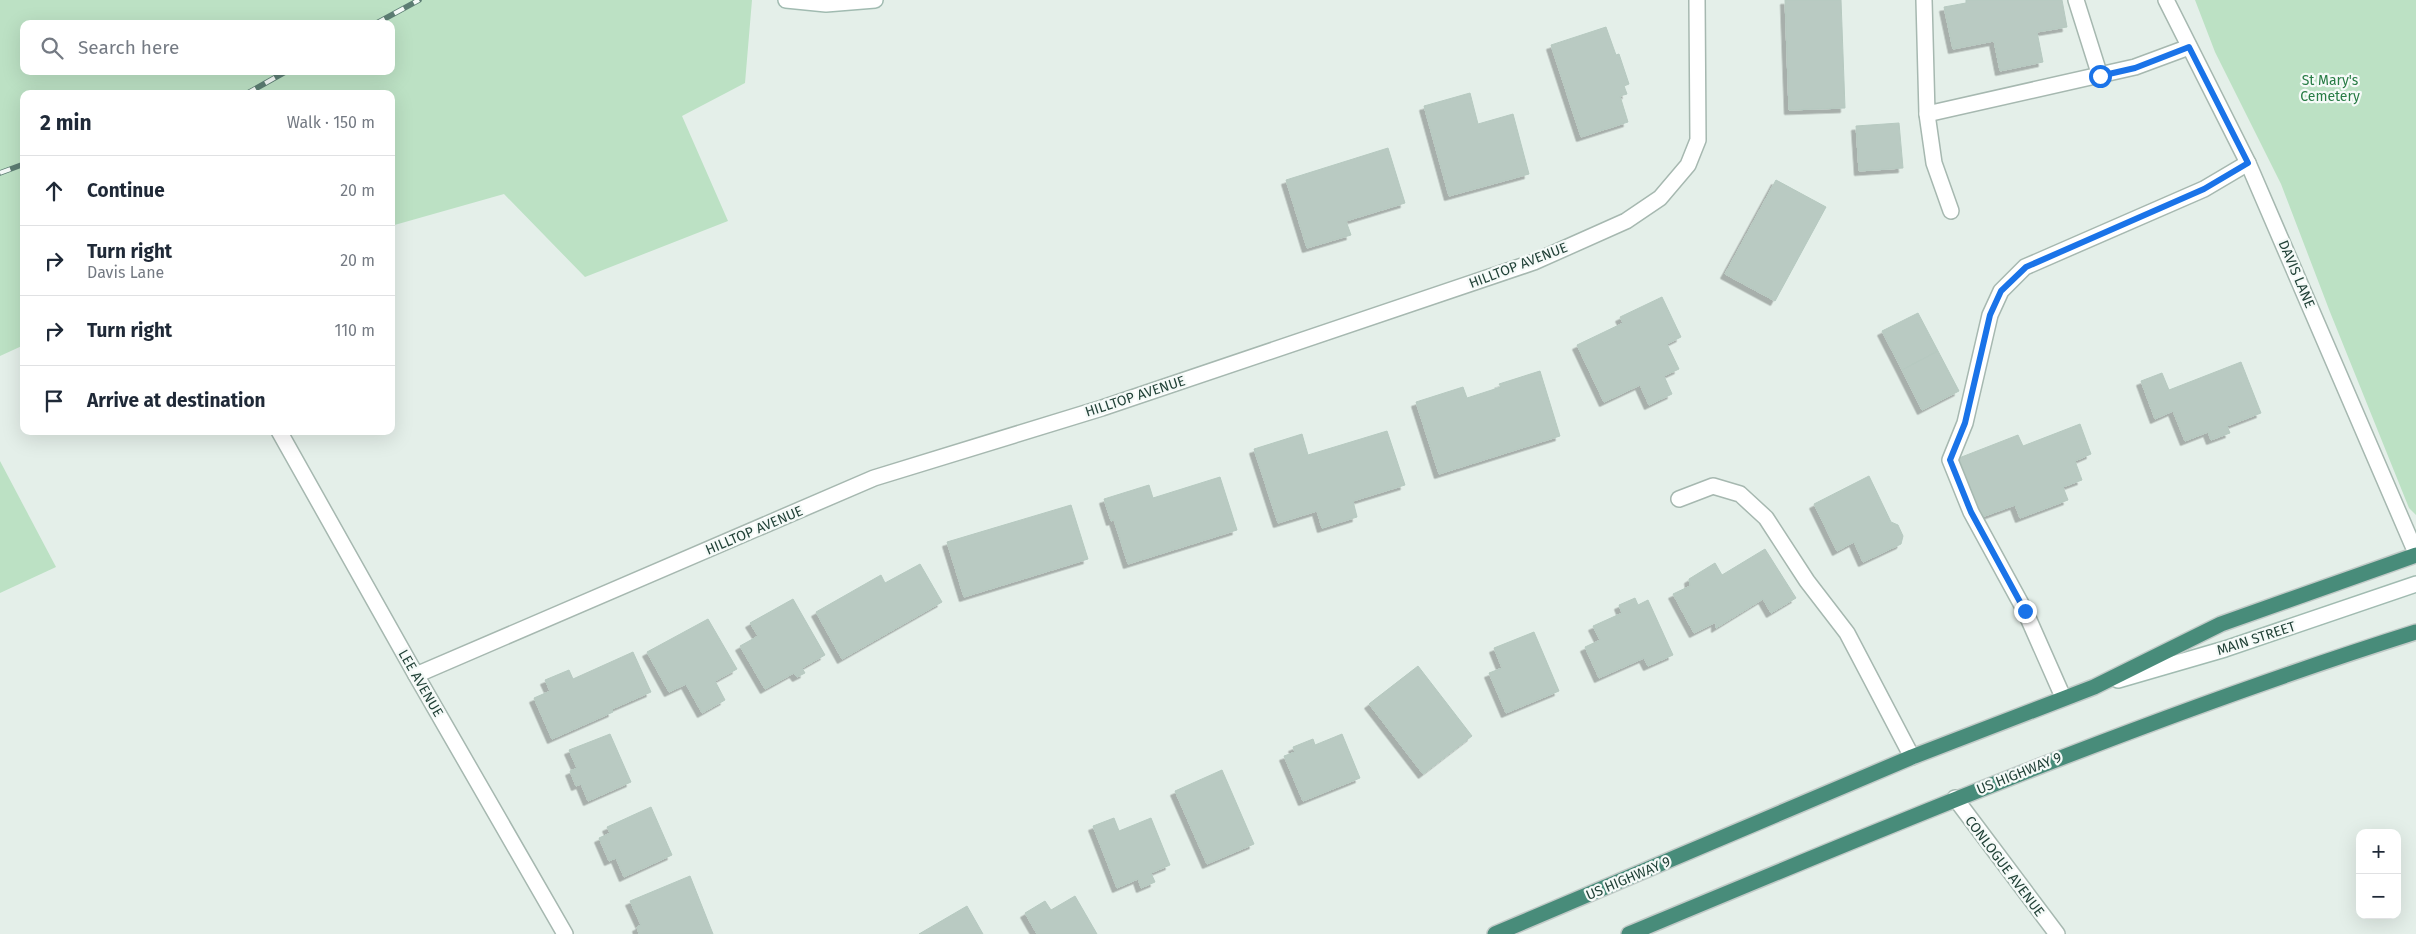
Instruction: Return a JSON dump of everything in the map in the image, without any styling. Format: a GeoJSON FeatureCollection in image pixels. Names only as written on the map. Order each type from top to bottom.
{"type":"FeatureCollection","features":[{"type":"Feature","properties":{"kind":"highway","name":"US HIGHWAY 9"},"geometry":{"type":"LineString","coordinates":[[1495,934],[1912,757],[2094,687],[2221,624],[2416,554]]}},
{"type":"Feature","properties":{"kind":"highway","name":"US HIGHWAY 9"},"geometry":{"type":"LineString","coordinates":[[1629,934],[1955,798],[2090,745],[2338,656],[2416,632]]}},
{"type":"Feature","properties":{"kind":"street"},"geometry":{"type":"LineString","coordinates":[[786,0],[826,4],[875,0]]}},
{"type":"Feature","properties":{"kind":"street","name":"HILLTOP AVENUE"},"geometry":{"type":"LineString","coordinates":[[416,676],[874,478],[1102,408],[1524,265],[1626,220],[1660,198],[1688,165],[1698,140],[1697,0]]}},
{"type":"Feature","properties":{"kind":"street"},"geometry":{"type":"LineString","coordinates":[[1924,0],[1927,114],[1934,164],[1951,211]]}},
{"type":"Feature","properties":{"kind":"street"},"geometry":{"type":"LineString","coordinates":[[2076,0],[2100,76]]}},
{"type":"Feature","properties":{"kind":"street","name":"DAVIS LANE"},"geometry":{"type":"LineString","coordinates":[[2166,0],[2248,163],[2416,554]]}},
{"type":"Feature","properties":{"kind":"street"},"geometry":{"type":"LineString","coordinates":[[1927,114],[2135,68],[2189,47]]}},
{"type":"Feature","properties":{"kind":"street"},"geometry":{"type":"LineString","coordinates":[[2064,697],[2025,611],[1971,512],[1950,460],[1965,423],[1990,315],[2001,291],[2026,267],[2204,189],[2248,163]]}},
{"type":"Feature","properties":{"kind":"street","name":"LEE AVENUE"},"geometry":{"type":"LineString","coordinates":[[281,435],[416,676],[566,934]]}},
{"type":"Feature","properties":{"kind":"street"},"geometry":{"type":"LineString","coordinates":[[1679,499],[1714,486],[1740,494],[1766,518],[1807,581],[1847,633],[1912,757]]}},
{"type":"Feature","properties":{"kind":"street","name":"MAIN STREET"},"geometry":{"type":"LineString","coordinates":[[2094,687],[2225,649],[2416,584]]}},
{"type":"Feature","properties":{"kind":"street","name":"CONLOGUE AVENUE"},"geometry":{"type":"LineString","coordinates":[[1955,798],[2057,934]]}},
{"type":"Feature","properties":{"kind":"green space"},"geometry":{"type":"Polygon","coordinates":[[[0,0],[752,0],[745,83],[682,116],[728,221],[585,277],[504,194],[395,225],[395,90],[20,90],[20,347],[0,356],[0,0]]]}},
{"type":"Feature","properties":{"kind":"green space","name":"St Mary's Cemetery"},"geometry":{"type":"Polygon","coordinates":[[[2195,0],[2416,0],[2416,515],[2409,508],[2281,184],[2215,52],[2195,0]]]}},
{"type":"Feature","properties":{"kind":"green space"},"geometry":{"type":"Polygon","coordinates":[[[0,461],[56,567],[0,593],[0,461]]]}},
{"type":"Feature","properties":{"kind":"building"},"geometry":{"type":"Polygon","coordinates":[[[1785,0],[1841,0],[1845,108],[1789,110],[1785,0]]]}},
{"type":"Feature","properties":{"kind":"building"},"geometry":{"type":"Polygon","coordinates":[[[1966,0],[2062,0],[2067,27],[2037,32],[2043,62],[2000,71],[1994,41],[1953,49],[1944,7],[1966,3],[1966,0]]]}},
{"type":"Feature","properties":{"kind":"building"},"geometry":{"type":"Polygon","coordinates":[[[1606,27],[1616,55],[1619,54],[1629,84],[1624,86],[1627,94],[1620,96],[1628,122],[1581,137],[1551,45],[1606,27]]]}},
{"type":"Feature","properties":{"kind":"building"},"geometry":{"type":"Polygon","coordinates":[[[1470,93],[1478,124],[1513,114],[1529,174],[1449,196],[1424,106],[1470,93]]]}},
{"type":"Feature","properties":{"kind":"building"},"geometry":{"type":"Polygon","coordinates":[[[1899,123],[1903,168],[1859,171],[1856,126],[1899,123]]]}},
{"type":"Feature","properties":{"kind":"building"},"geometry":{"type":"Polygon","coordinates":[[[1388,148],[1405,203],[1346,221],[1351,235],[1307,248],[1286,180],[1388,148]]]}},
{"type":"Feature","properties":{"kind":"building"},"geometry":{"type":"Polygon","coordinates":[[[1776,180],[1826,207],[1775,301],[1725,274],[1776,180]]]}},
{"type":"Feature","properties":{"kind":"building"},"geometry":{"type":"Polygon","coordinates":[[[1662,297],[1681,337],[1667,344],[1679,369],[1664,376],[1672,394],[1649,405],[1640,385],[1604,402],[1577,345],[1623,323],[1620,317],[1662,297]]]}},
{"type":"Feature","properties":{"kind":"building"},"geometry":{"type":"Polygon","coordinates":[[[1918,313],[1938,351],[1902,370],[1882,331],[1918,313]]]}},
{"type":"Feature","properties":{"kind":"building"},"geometry":{"type":"Polygon","coordinates":[[[1938,351],[1959,391],[1922,410],[1902,370],[1938,351]]]}},
{"type":"Feature","properties":{"kind":"building"},"geometry":{"type":"Polygon","coordinates":[[[2241,362],[2261,413],[2227,426],[2230,433],[2211,440],[2208,432],[2185,441],[2173,411],[2155,419],[2141,381],[2162,373],[2169,390],[2241,362]]]}},
{"type":"Feature","properties":{"kind":"building"},"geometry":{"type":"Polygon","coordinates":[[[1540,371],[1560,436],[1439,474],[1416,402],[1463,387],[1467,398],[1501,387],[1499,384],[1540,371]]]}},
{"type":"Feature","properties":{"kind":"building"},"geometry":{"type":"Polygon","coordinates":[[[2080,424],[2091,454],[2075,461],[2082,480],[2063,487],[2068,500],[2020,518],[2015,505],[1982,517],[1959,458],[2018,435],[2023,446],[2080,424]]]}},
{"type":"Feature","properties":{"kind":"building"},"geometry":{"type":"Polygon","coordinates":[[[1387,431],[1405,485],[1353,501],[1357,517],[1322,528],[1317,511],[1278,523],[1254,449],[1302,434],[1308,455],[1387,431]]]}},
{"type":"Feature","properties":{"kind":"building"},"geometry":{"type":"Polygon","coordinates":[[[1869,476],[1891,522],[1898,525],[1903,536],[1901,544],[1863,562],[1854,542],[1837,551],[1814,504],[1869,476]]]}},
{"type":"Feature","properties":{"kind":"building"},"geometry":{"type":"Polygon","coordinates":[[[1220,477],[1237,530],[1128,564],[1114,520],[1111,521],[1104,499],[1149,485],[1153,498],[1220,477]]]}},
{"type":"Feature","properties":{"kind":"building"},"geometry":{"type":"Polygon","coordinates":[[[1071,505],[1088,559],[964,597],[947,542],[1071,505]]]}},
{"type":"Feature","properties":{"kind":"building"},"geometry":{"type":"Polygon","coordinates":[[[1765,549],[1796,598],[1771,613],[1763,599],[1716,628],[1716,622],[1694,633],[1673,594],[1690,586],[1689,579],[1715,563],[1722,575],[1765,549]]]}},
{"type":"Feature","properties":{"kind":"building"},"geometry":{"type":"Polygon","coordinates":[[[920,564],[942,602],[842,659],[816,612],[881,575],[885,583],[920,564]]]}},
{"type":"Feature","properties":{"kind":"building"},"geometry":{"type":"Polygon","coordinates":[[[1635,598],[1638,605],[1648,600],[1673,655],[1648,666],[1644,658],[1599,678],[1585,647],[1600,640],[1593,626],[1622,613],[1619,605],[1635,598]]]}},
{"type":"Feature","properties":{"kind":"building"},"geometry":{"type":"Polygon","coordinates":[[[793,599],[825,655],[802,668],[805,673],[797,677],[794,673],[765,689],[740,646],[758,636],[750,623],[793,599]]]}},
{"type":"Feature","properties":{"kind":"building"},"geometry":{"type":"Polygon","coordinates":[[[708,619],[737,669],[715,681],[725,700],[702,713],[686,684],[669,692],[647,652],[708,619]]]}},
{"type":"Feature","properties":{"kind":"building"},"geometry":{"type":"Polygon","coordinates":[[[1534,632],[1559,691],[1506,713],[1489,673],[1502,668],[1494,648],[1534,632]]]}},
{"type":"Feature","properties":{"kind":"building"},"geometry":{"type":"Polygon","coordinates":[[[633,652],[651,692],[612,709],[613,712],[552,739],[534,698],[550,691],[545,680],[569,670],[573,679],[633,652]]]}},
{"type":"Feature","properties":{"kind":"building"},"geometry":{"type":"Polygon","coordinates":[[[1418,666],[1472,736],[1423,774],[1369,704],[1418,666]]]}},
{"type":"Feature","properties":{"kind":"building"},"geometry":{"type":"Polygon","coordinates":[[[610,734],[631,782],[588,801],[581,784],[576,786],[570,771],[577,768],[569,750],[610,734]]]}},
{"type":"Feature","properties":{"kind":"building"},"geometry":{"type":"Polygon","coordinates":[[[1342,734],[1360,778],[1303,801],[1284,756],[1295,752],[1293,747],[1313,739],[1315,745],[1342,734]]]}},
{"type":"Feature","properties":{"kind":"building"},"geometry":{"type":"Polygon","coordinates":[[[1222,770],[1254,844],[1207,864],[1175,791],[1222,770]]]}},
{"type":"Feature","properties":{"kind":"building"},"geometry":{"type":"Polygon","coordinates":[[[651,807],[672,855],[624,877],[616,858],[609,861],[599,838],[610,833],[607,827],[651,807]]]}},
{"type":"Feature","properties":{"kind":"building"},"geometry":{"type":"Polygon","coordinates":[[[1114,818],[1119,831],[1151,818],[1170,865],[1151,873],[1155,882],[1141,888],[1138,879],[1117,888],[1093,826],[1114,818]]]}},
{"type":"Feature","properties":{"kind":"building"},"geometry":{"type":"Polygon","coordinates":[[[690,876],[713,934],[639,934],[637,927],[641,925],[630,901],[690,876]]]}},
{"type":"Feature","properties":{"kind":"building"},"geometry":{"type":"Polygon","coordinates":[[[1075,896],[1097,934],[1037,934],[1025,913],[1045,901],[1051,910],[1075,896]]]}},
{"type":"Feature","properties":{"kind":"building"},"geometry":{"type":"Polygon","coordinates":[[[967,906],[983,934],[919,934],[967,906]]]}},
{"type":"Feature","properties":{"kind":"railway"},"geometry":{"type":"LineString","coordinates":[[382,20],[419,0]]}},
{"type":"Feature","properties":{"kind":"railway"},"geometry":{"type":"LineString","coordinates":[[253,90],[280,75]]}},
{"type":"Feature","properties":{"kind":"railway"},"geometry":{"type":"LineString","coordinates":[[0,173],[20,166]]}},
{"type":"Feature","properties":{"kind":"route"},"geometry":{"type":"LineString","coordinates":[[2025,611],[1971,512],[1950,460],[1965,423],[1990,315],[2001,291],[2026,267],[2086,243],[2204,189],[2248,163],[2189,47],[2135,68],[2100,76]]}}]}
